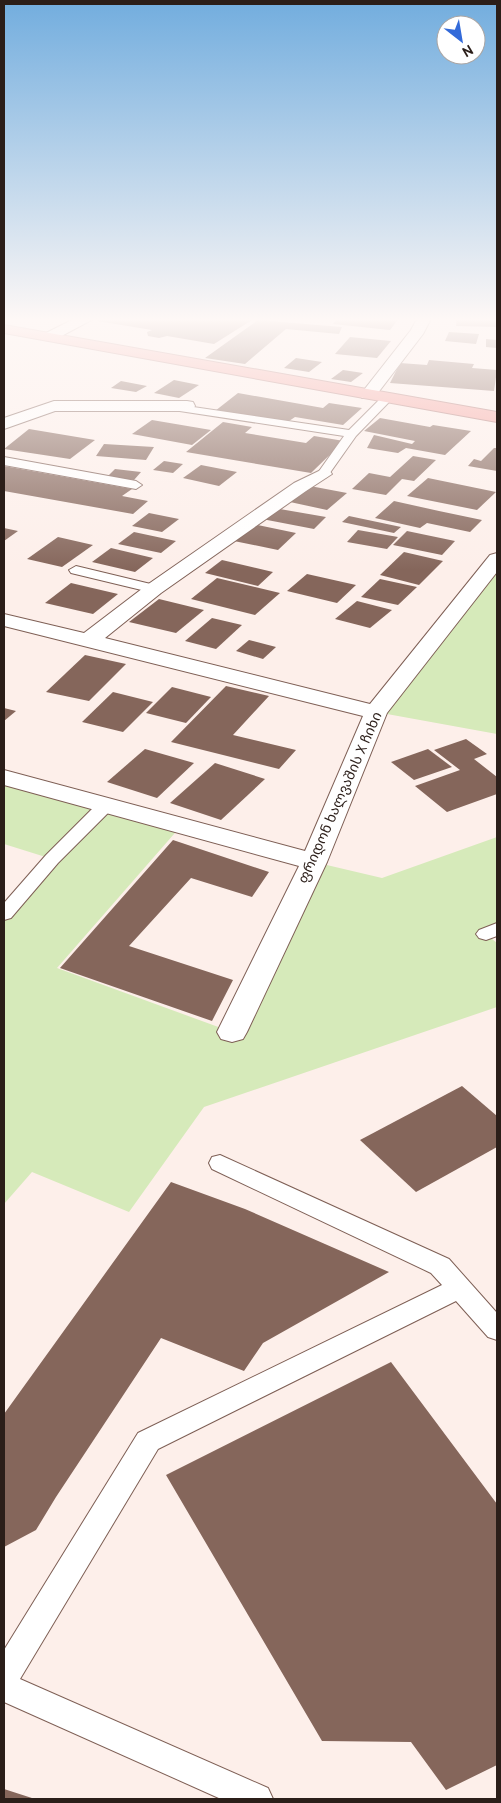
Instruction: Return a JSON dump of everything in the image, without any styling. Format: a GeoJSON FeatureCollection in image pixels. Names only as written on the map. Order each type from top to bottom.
{"type":"FeatureCollection","features":[{"type":"Feature","properties":{"kind":"highway"},"geometry":{"type":"LineString","coordinates":[[405,401],[497,417]]}},
{"type":"Feature","properties":{"kind":"street"},"geometry":{"type":"LineString","coordinates":[[4,424],[18,417],[54,406],[180,407]]}},
{"type":"Feature","properties":{"kind":"street"},"geometry":{"type":"LineString","coordinates":[[88,641],[154,589],[300,486],[323,474]]}},
{"type":"Feature","properties":{"kind":"street","name":"ფრიდონ ხალვაშის X ჩიხი"},"geometry":{"type":"LineString","coordinates":[[232,1032],[314,862],[376,712],[497,559]]}},
{"type":"Feature","properties":{"kind":"street"},"geometry":{"type":"LineString","coordinates":[[4,620],[376,712]]}},
{"type":"Feature","properties":{"kind":"street"},"geometry":{"type":"LineString","coordinates":[[4,777],[314,862]]}},
{"type":"Feature","properties":{"kind":"lane"},"geometry":{"type":"LineString","coordinates":[[323,474],[352,434],[384,401]]}},
{"type":"Feature","properties":{"kind":"lane"},"geometry":{"type":"LineString","coordinates":[[180,407],[352,434]]}},
{"type":"Feature","properties":{"kind":"lane"},"geometry":{"type":"LineString","coordinates":[[4,461],[136,485]]}},
{"type":"Feature","properties":{"kind":"lane"},"geometry":{"type":"LineString","coordinates":[[76,570],[154,589]]}},
{"type":"Feature","properties":{"kind":"lane"},"geometry":{"type":"LineString","coordinates":[[4,914],[52,859],[106,806]]}},
{"type":"Feature","properties":{"kind":"lane"},"geometry":{"type":"LineString","coordinates":[[220,1163],[440,1266],[497,1330]]}},
{"type":"Feature","properties":{"kind":"lane"},"geometry":{"type":"LineString","coordinates":[[4,1677],[148,1441],[459,1288]]}},
{"type":"Feature","properties":{"kind":"lane"},"geometry":{"type":"LineString","coordinates":[[4,1686],[257,1799]]}},
{"type":"Feature","properties":{"kind":"green space"},"geometry":{"type":"Polygon","coordinates":[[[497,559],[497,734],[376,712],[497,559]]]}},
{"type":"Feature","properties":{"kind":"green space"},"geometry":{"type":"Polygon","coordinates":[[[4,777],[181,826],[57,968],[232,1032],[314,862],[382,878],[497,837],[497,929],[486,934],[497,943],[497,1007],[204,1107],[129,1212],[32,1172],[4,1204],[4,914],[52,859],[4,844],[4,777]]]}},
{"type":"Feature","properties":{"kind":"building"},"geometry":{"type":"Polygon","coordinates":[[[228,401],[284,401],[323,408],[329,403],[362,408],[343,425],[295,417],[286,423],[215,411],[228,401]]]}},
{"type":"Feature","properties":{"kind":"building"},"geometry":{"type":"Polygon","coordinates":[[[380,418],[430,427],[433,425],[471,431],[445,455],[406,448],[398,453],[367,448],[374,435],[412,444],[415,441],[364,431],[380,418]]]}},
{"type":"Feature","properties":{"kind":"building"},"geometry":{"type":"Polygon","coordinates":[[[152,420],[211,430],[192,445],[132,434],[152,420]]]}},
{"type":"Feature","properties":{"kind":"building"},"geometry":{"type":"Polygon","coordinates":[[[223,422],[252,427],[245,433],[306,443],[314,436],[344,441],[311,473],[186,452],[223,422]]]}},
{"type":"Feature","properties":{"kind":"building"},"geometry":{"type":"Polygon","coordinates":[[[29,429],[95,440],[70,459],[4,449],[29,429]]]}},
{"type":"Feature","properties":{"kind":"building"},"geometry":{"type":"Polygon","coordinates":[[[104,444],[154,447],[146,460],[96,456],[104,444]]]}},
{"type":"Feature","properties":{"kind":"building"},"geometry":{"type":"Polygon","coordinates":[[[494,448],[497,448],[497,471],[468,466],[474,459],[481,461],[494,448]]]}},
{"type":"Feature","properties":{"kind":"building"},"geometry":{"type":"Polygon","coordinates":[[[413,456],[436,460],[414,481],[402,479],[386,495],[352,489],[369,473],[390,477],[413,456]]]}},
{"type":"Feature","properties":{"kind":"building"},"geometry":{"type":"Polygon","coordinates":[[[164,461],[183,464],[173,473],[153,470],[164,461]]]}},
{"type":"Feature","properties":{"kind":"building"},"geometry":{"type":"Polygon","coordinates":[[[201,465],[237,472],[219,486],[183,478],[201,465]]]}},
{"type":"Feature","properties":{"kind":"building"},"geometry":{"type":"Polygon","coordinates":[[[4,466],[132,489],[122,496],[148,501],[133,514],[4,491],[4,466]]]}},
{"type":"Feature","properties":{"kind":"building"},"geometry":{"type":"Polygon","coordinates":[[[115,469],[141,472],[134,480],[107,477],[115,469]]]}},
{"type":"Feature","properties":{"kind":"building"},"geometry":{"type":"Polygon","coordinates":[[[428,478],[496,492],[477,510],[407,496],[428,478]]]}},
{"type":"Feature","properties":{"kind":"building"},"geometry":{"type":"Polygon","coordinates":[[[310,486],[347,493],[327,510],[290,502],[310,486]]]}},
{"type":"Feature","properties":{"kind":"building"},"geometry":{"type":"Polygon","coordinates":[[[394,501],[482,520],[470,532],[427,523],[420,528],[375,518],[394,501]]]}},
{"type":"Feature","properties":{"kind":"building"},"geometry":{"type":"Polygon","coordinates":[[[274,508],[326,517],[314,529],[262,519],[274,508]]]}},
{"type":"Feature","properties":{"kind":"building"},"geometry":{"type":"Polygon","coordinates":[[[149,513],[179,519],[162,532],[132,526],[149,513]]]}},
{"type":"Feature","properties":{"kind":"building"},"geometry":{"type":"Polygon","coordinates":[[[349,516],[401,527],[394,533],[342,522],[349,516]]]}},
{"type":"Feature","properties":{"kind":"building"},"geometry":{"type":"Polygon","coordinates":[[[253,524],[296,533],[278,550],[234,541],[253,524]]]}},
{"type":"Feature","properties":{"kind":"building"},"geometry":{"type":"Polygon","coordinates":[[[4,528],[18,531],[4,541],[4,528]]]}},
{"type":"Feature","properties":{"kind":"building"},"geometry":{"type":"Polygon","coordinates":[[[358,530],[398,537],[387,549],[347,542],[358,530]]]}},
{"type":"Feature","properties":{"kind":"building"},"geometry":{"type":"Polygon","coordinates":[[[407,531],[455,541],[442,555],[393,545],[407,531]]]}},
{"type":"Feature","properties":{"kind":"building"},"geometry":{"type":"Polygon","coordinates":[[[134,532],[176,541],[161,553],[118,544],[134,532]]]}},
{"type":"Feature","properties":{"kind":"building"},"geometry":{"type":"Polygon","coordinates":[[[58,537],[93,545],[62,567],[27,559],[58,537]]]}},
{"type":"Feature","properties":{"kind":"building"},"geometry":{"type":"Polygon","coordinates":[[[111,548],[153,558],[135,572],[92,562],[111,548]]]}},
{"type":"Feature","properties":{"kind":"building"},"geometry":{"type":"Polygon","coordinates":[[[404,552],[443,561],[419,585],[380,575],[404,552]]]}},
{"type":"Feature","properties":{"kind":"building"},"geometry":{"type":"Polygon","coordinates":[[[222,560],[273,572],[258,586],[205,573],[222,560]]]}},
{"type":"Feature","properties":{"kind":"building"},"geometry":{"type":"Polygon","coordinates":[[[307,574],[356,585],[337,603],[287,591],[307,574]]]}},
{"type":"Feature","properties":{"kind":"building"},"geometry":{"type":"Polygon","coordinates":[[[217,578],[280,593],[255,615],[191,599],[217,578]]]}},
{"type":"Feature","properties":{"kind":"building"},"geometry":{"type":"Polygon","coordinates":[[[380,579],[417,587],[398,605],[361,597],[380,579]]]}},
{"type":"Feature","properties":{"kind":"building"},"geometry":{"type":"Polygon","coordinates":[[[71,583],[118,594],[93,614],[45,603],[71,583]]]}},
{"type":"Feature","properties":{"kind":"building"},"geometry":{"type":"Polygon","coordinates":[[[159,599],[204,610],[176,633],[129,622],[159,599]]]}},
{"type":"Feature","properties":{"kind":"building"},"geometry":{"type":"Polygon","coordinates":[[[357,601],[392,610],[370,628],[335,619],[357,601]]]}},
{"type":"Feature","properties":{"kind":"building"},"geometry":{"type":"Polygon","coordinates":[[[212,618],[242,625],[216,649],[185,641],[212,618]]]}},
{"type":"Feature","properties":{"kind":"building"},"geometry":{"type":"Polygon","coordinates":[[[249,640],[276,647],[263,659],[236,651],[249,640]]]}},
{"type":"Feature","properties":{"kind":"building"},"geometry":{"type":"Polygon","coordinates":[[[85,655],[126,664],[89,701],[46,692],[85,655]]]}},
{"type":"Feature","properties":{"kind":"building"},"geometry":{"type":"Polygon","coordinates":[[[226,686],[269,696],[233,735],[296,750],[279,769],[171,742],[226,686]]]}},
{"type":"Feature","properties":{"kind":"building"},"geometry":{"type":"Polygon","coordinates":[[[172,687],[211,697],[186,723],[146,713],[172,687]]]}},
{"type":"Feature","properties":{"kind":"building"},"geometry":{"type":"Polygon","coordinates":[[[113,692],[153,702],[123,732],[82,722],[113,692]]]}},
{"type":"Feature","properties":{"kind":"building"},"geometry":{"type":"Polygon","coordinates":[[[4,708],[16,711],[4,721],[4,708]]]}},
{"type":"Feature","properties":{"kind":"building"},"geometry":{"type":"Polygon","coordinates":[[[466,739],[487,754],[474,759],[497,777],[497,794],[447,812],[415,786],[460,770],[434,750],[466,739]]]}},
{"type":"Feature","properties":{"kind":"building"},"geometry":{"type":"Polygon","coordinates":[[[145,749],[194,763],[157,798],[107,782],[145,749]]]}},
{"type":"Feature","properties":{"kind":"building"},"geometry":{"type":"Polygon","coordinates":[[[428,749],[452,767],[414,780],[391,762],[428,749]]]}},
{"type":"Feature","properties":{"kind":"building"},"geometry":{"type":"Polygon","coordinates":[[[215,763],[265,779],[221,820],[170,803],[215,763]]]}},
{"type":"Feature","properties":{"kind":"building"},"geometry":{"type":"Polygon","coordinates":[[[173,840],[269,872],[252,897],[191,878],[129,946],[233,980],[212,1021],[60,968],[173,840]]]}},
{"type":"Feature","properties":{"kind":"building"},"geometry":{"type":"Polygon","coordinates":[[[462,1086],[497,1116],[497,1147],[416,1192],[360,1140],[462,1086]]]}},
{"type":"Feature","properties":{"kind":"building"},"geometry":{"type":"Polygon","coordinates":[[[171,1182],[245,1209],[389,1272],[263,1343],[244,1371],[161,1338],[36,1530],[4,1547],[4,1414],[171,1182]]]}},
{"type":"Feature","properties":{"kind":"building"},"geometry":{"type":"Polygon","coordinates":[[[391,1362],[497,1504],[497,1765],[446,1790],[411,1742],[322,1741],[166,1475],[391,1362]]]}},
{"type":"Feature","properties":{"kind":"building"},"geometry":{"type":"Polygon","coordinates":[[[4,1789],[35,1799],[4,1799],[4,1789]]]}}]}
